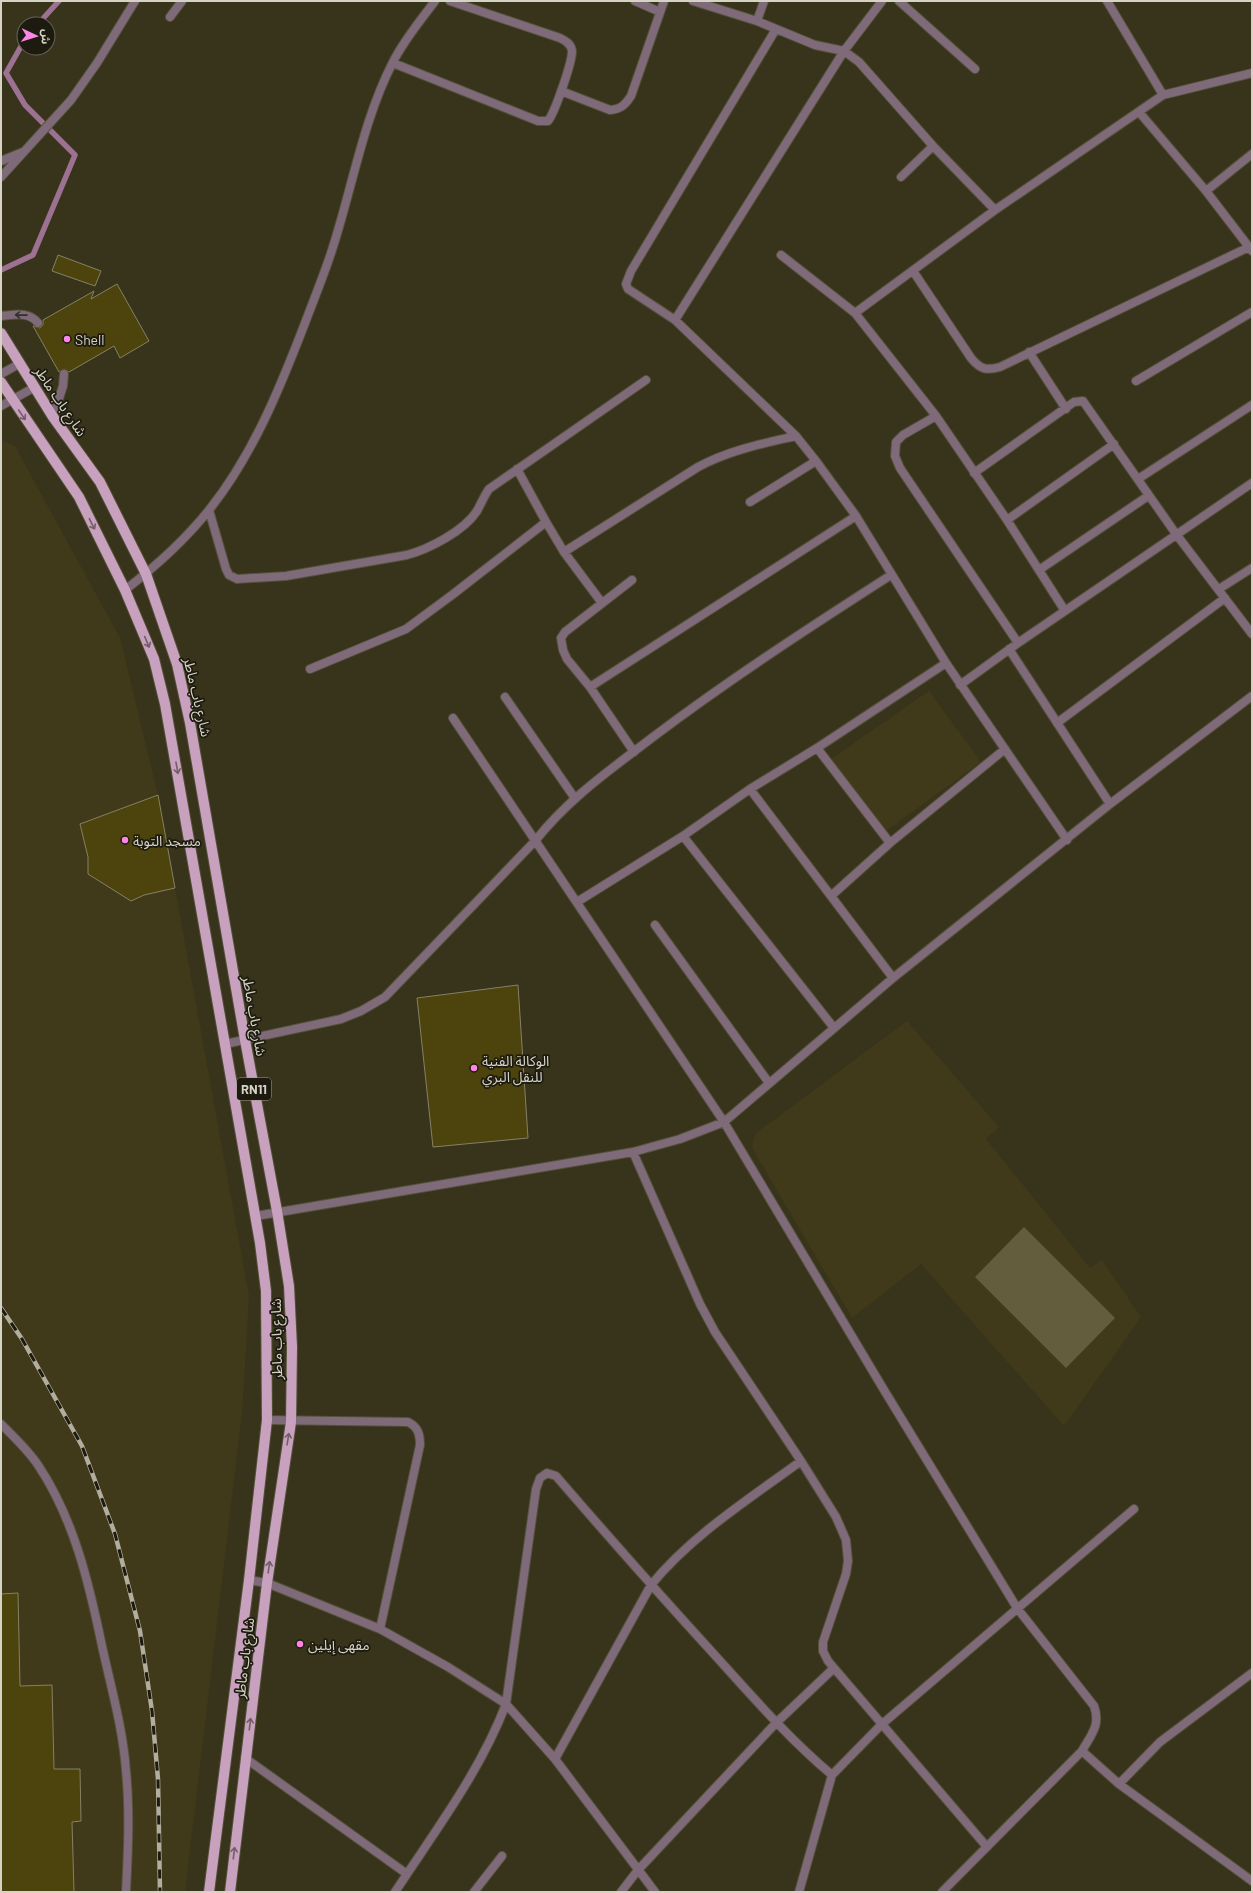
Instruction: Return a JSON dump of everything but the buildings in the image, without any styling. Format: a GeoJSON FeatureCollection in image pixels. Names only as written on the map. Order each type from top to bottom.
{"type":"FeatureCollection","features":[{"type":"Feature","properties":{"kind":"main road","name":"شارع باب ماطر"},"geometry":{"type":"LineString","coordinates":[[1,333],[53,417],[100,482],[146,574],[177,664],[190,723],[289,1286],[292,1347],[291,1422],[267,1583],[230,1892]]}},
{"type":"Feature","properties":{"kind":"main road","name":"شارع باب ماطر"},"geometry":{"type":"LineString","coordinates":[[1,382],[79,497],[125,590],[154,659],[165,704],[256,1216],[266,1291],[267,1420],[249,1580],[209,1892]]}},
{"type":"Feature","properties":{"kind":"street"},"geometry":{"type":"LineString","coordinates":[[1,177],[59,115],[97,63],[135,1]]}},
{"type":"Feature","properties":{"kind":"street"},"geometry":{"type":"LineString","coordinates":[[170,17],[182,1]]}},
{"type":"Feature","properties":{"kind":"street"},"geometry":{"type":"LineString","coordinates":[[125,590],[146,574],[209,510],[244,458],[262,424],[281,385],[332,251],[373,110],[393,63],[411,31],[435,1]]}},
{"type":"Feature","properties":{"kind":"street"},"geometry":{"type":"LineString","coordinates":[[393,63],[544,122],[548,121],[552,116],[561,91],[572,51],[566,41],[450,1]]}},
{"type":"Feature","properties":{"kind":"street"},"geometry":{"type":"LineString","coordinates":[[635,1],[660,12]]}},
{"type":"Feature","properties":{"kind":"street"},"geometry":{"type":"LineString","coordinates":[[561,91],[610,110],[618,110],[625,106],[631,96],[664,1]]}},
{"type":"Feature","properties":{"kind":"street"},"geometry":{"type":"LineString","coordinates":[[693,1],[757,21],[815,45],[844,51],[859,62],[933,146],[995,210]]}},
{"type":"Feature","properties":{"kind":"street"},"geometry":{"type":"LineString","coordinates":[[757,21],[764,1]]}},
{"type":"Feature","properties":{"kind":"street"},"geometry":{"type":"LineString","coordinates":[[899,1],[975,69]]}},
{"type":"Feature","properties":{"kind":"street"},"geometry":{"type":"LineString","coordinates":[[1107,1],[1163,95]]}},
{"type":"Feature","properties":{"kind":"street"},"geometry":{"type":"LineString","coordinates":[[675,320],[844,51],[878,2]]}},
{"type":"Feature","properties":{"kind":"street"},"geometry":{"type":"LineString","coordinates":[[776,29],[628,277],[626,284],[633,294],[675,320],[796,436],[816,461],[856,516],[960,685],[1067,840]]}},
{"type":"Feature","properties":{"kind":"street"},"geometry":{"type":"LineString","coordinates":[[855,313],[995,210],[1163,95],[1252,73]]}},
{"type":"Feature","properties":{"kind":"street"},"geometry":{"type":"LineString","coordinates":[[913,271],[977,366],[984,369],[994,369],[1251,249],[1206,190],[1139,112]]}},
{"type":"Feature","properties":{"kind":"street"},"geometry":{"type":"LineString","coordinates":[[901,177],[933,146]]}},
{"type":"Feature","properties":{"kind":"street"},"geometry":{"type":"LineString","coordinates":[[1,161],[26,151]]}},
{"type":"Feature","properties":{"kind":"street"},"geometry":{"type":"LineString","coordinates":[[1206,190],[1252,154]]}},
{"type":"Feature","properties":{"kind":"street"},"geometry":{"type":"LineString","coordinates":[[782,254],[855,313],[936,416],[1007,520],[1064,611]]}},
{"type":"Feature","properties":{"kind":"street"},"geometry":{"type":"LineString","coordinates":[[1136,381],[1252,312]]}},
{"type":"Feature","properties":{"kind":"street"},"geometry":{"type":"LineString","coordinates":[[1,316],[27,315],[33,317],[38,323]]}},
{"type":"Feature","properties":{"kind":"street"},"geometry":{"type":"LineString","coordinates":[[1029,352],[1066,409]]}},
{"type":"Feature","properties":{"kind":"street"},"geometry":{"type":"LineString","coordinates":[[1,374],[19,364]]}},
{"type":"Feature","properties":{"kind":"street"},"geometry":{"type":"LineString","coordinates":[[53,417],[63,386],[64,374]]}},
{"type":"Feature","properties":{"kind":"street"},"geometry":{"type":"LineString","coordinates":[[209,510],[226,569],[229,575],[236,579],[286,576],[407,555],[426,550],[447,537],[477,512],[489,490],[516,469],[646,380]]}},
{"type":"Feature","properties":{"kind":"street"},"geometry":{"type":"LineString","coordinates":[[1,406],[35,387]]}},
{"type":"Feature","properties":{"kind":"street"},"geometry":{"type":"LineString","coordinates":[[974,473],[1074,402],[1083,401],[1138,479],[1148,496],[1252,634]]}},
{"type":"Feature","properties":{"kind":"street"},"geometry":{"type":"LineString","coordinates":[[1138,479],[1252,405]]}},
{"type":"Feature","properties":{"kind":"street"},"geometry":{"type":"LineString","coordinates":[[936,416],[903,435],[896,442],[895,456],[908,480],[1018,643]]}},
{"type":"Feature","properties":{"kind":"street"},"geometry":{"type":"LineString","coordinates":[[564,552],[698,467],[714,459],[729,452],[796,436]]}},
{"type":"Feature","properties":{"kind":"street"},"geometry":{"type":"LineString","coordinates":[[1007,520],[1114,444]]}},
{"type":"Feature","properties":{"kind":"street"},"geometry":{"type":"LineString","coordinates":[[750,502],[816,461]]}},
{"type":"Feature","properties":{"kind":"street"},"geometry":{"type":"LineString","coordinates":[[516,469],[564,552],[602,602]]}},
{"type":"Feature","properties":{"kind":"street"},"geometry":{"type":"LineString","coordinates":[[960,685],[1009,649],[1252,483]]}},
{"type":"Feature","properties":{"kind":"street"},"geometry":{"type":"LineString","coordinates":[[1039,570],[1148,496]]}},
{"type":"Feature","properties":{"kind":"street"},"geometry":{"type":"LineString","coordinates":[[590,687],[856,516]]}},
{"type":"Feature","properties":{"kind":"street"},"geometry":{"type":"LineString","coordinates":[[310,669],[406,629],[546,522]]}},
{"type":"Feature","properties":{"kind":"street"},"geometry":{"type":"LineString","coordinates":[[1219,589],[1252,568]]}},
{"type":"Feature","properties":{"kind":"street"},"geometry":{"type":"LineString","coordinates":[[225,1044],[341,1019],[361,1011],[385,997],[535,841],[574,797],[714,692],[891,575]]}},
{"type":"Feature","properties":{"kind":"street"},"geometry":{"type":"LineString","coordinates":[[632,580],[565,632],[561,638],[563,650],[567,659],[590,687],[634,752]]}},
{"type":"Feature","properties":{"kind":"street"},"geometry":{"type":"LineString","coordinates":[[1057,723],[1225,598]]}},
{"type":"Feature","properties":{"kind":"street"},"geometry":{"type":"LineString","coordinates":[[1009,649],[1110,804]]}},
{"type":"Feature","properties":{"kind":"street"},"geometry":{"type":"LineString","coordinates":[[577,902],[683,836],[750,789],[817,748],[946,663]]}},
{"type":"Feature","properties":{"kind":"street"},"geometry":{"type":"LineString","coordinates":[[256,1216],[277,1211],[633,1152],[686,1137],[724,1122],[893,978],[1110,804],[1252,696]]}},
{"type":"Feature","properties":{"kind":"street"},"geometry":{"type":"LineString","coordinates":[[505,697],[574,797]]}},
{"type":"Feature","properties":{"kind":"street"},"geometry":{"type":"LineString","coordinates":[[453,718],[724,1122],[880,1384],[1017,1608],[1094,1706],[1097,1715],[1097,1722],[1082,1751],[942,1892]]}},
{"type":"Feature","properties":{"kind":"street"},"geometry":{"type":"LineString","coordinates":[[817,748],[890,843]]}},
{"type":"Feature","properties":{"kind":"street"},"geometry":{"type":"LineString","coordinates":[[831,896],[890,843],[1005,749]]}},
{"type":"Feature","properties":{"kind":"street"},"geometry":{"type":"LineString","coordinates":[[750,789],[893,978]]}},
{"type":"Feature","properties":{"kind":"street"},"geometry":{"type":"LineString","coordinates":[[683,836],[834,1028]]}},
{"type":"Feature","properties":{"kind":"street"},"geometry":{"type":"LineString","coordinates":[[654,925],[769,1083]]}},
{"type":"Feature","properties":{"kind":"street"},"geometry":{"type":"LineString","coordinates":[[633,1152],[700,1304],[715,1332],[801,1461],[836,1517],[846,1540],[848,1561],[846,1574],[823,1642],[823,1651],[834,1668],[881,1725],[987,1847]]}},
{"type":"Feature","properties":{"kind":"street"},"geometry":{"type":"LineString","coordinates":[[267,1420],[291,1422],[408,1422],[414,1425],[418,1430],[420,1445],[380,1628]]}},
{"type":"Feature","properties":{"kind":"street"},"geometry":{"type":"LineString","coordinates":[[1,1424],[37,1464],[56,1495],[73,1531],[85,1572],[119,1725],[126,1770],[128,1840],[126,1892]]}},
{"type":"Feature","properties":{"kind":"street"},"geometry":{"type":"LineString","coordinates":[[555,1759],[651,1585],[666,1566],[690,1544],[801,1461]]}},
{"type":"Feature","properties":{"kind":"street"},"geometry":{"type":"LineString","coordinates":[[395,1892],[480,1761],[495,1733],[506,1704],[536,1489],[543,1475],[547,1473],[556,1476],[651,1585],[776,1723],[803,1750],[832,1775]]}},
{"type":"Feature","properties":{"kind":"street"},"geometry":{"type":"LineString","coordinates":[[799,1892],[832,1775],[881,1725],[1134,1509]]}},
{"type":"Feature","properties":{"kind":"street"},"geometry":{"type":"LineString","coordinates":[[249,1580],[267,1583],[380,1628],[448,1667],[506,1704],[555,1759],[656,1892]]}},
{"type":"Feature","properties":{"kind":"street"},"geometry":{"type":"LineString","coordinates":[[621,1892],[638,1870],[776,1723],[834,1668]]}},
{"type":"Feature","properties":{"kind":"street"},"geometry":{"type":"LineString","coordinates":[[1119,1784],[1160,1742],[1252,1673]]}},
{"type":"Feature","properties":{"kind":"street"},"geometry":{"type":"LineString","coordinates":[[1082,1751],[1119,1784],[1252,1881]]}},
{"type":"Feature","properties":{"kind":"street"},"geometry":{"type":"LineString","coordinates":[[246,1758],[407,1874]]}},
{"type":"Feature","properties":{"kind":"street"},"geometry":{"type":"LineString","coordinates":[[474,1892],[502,1856]]}},
{"type":"Feature","properties":{"kind":"shaded area"},"geometry":{"type":"Polygon","coordinates":[[[1,440],[15,446],[120,638],[158,795],[249,1296],[242,1413],[185,1892],[1,1892],[1,440]]]}},
{"type":"Feature","properties":{"kind":"shaded area"},"geometry":{"type":"Polygon","coordinates":[[[929,691],[981,762],[879,836],[832,771],[831,759],[929,691]]]}},
{"type":"Feature","properties":{"kind":"shaded area"},"geometry":{"type":"Polygon","coordinates":[[[907,1021],[999,1127],[986,1139],[1090,1268],[1102,1260],[1141,1317],[1064,1426],[921,1264],[852,1318],[752,1148],[755,1134],[907,1021]]]}},
{"type":"Feature","properties":{"kind":"shaded area"},"geometry":{"type":"Polygon","coordinates":[[[1024,1227],[1115,1318],[1066,1368],[975,1277],[1024,1227]]]}},
{"type":"Feature","properties":{"kind":"waterway"},"geometry":{"type":"LineString","coordinates":[[45,16],[59,1]]}},
{"type":"Feature","properties":{"kind":"waterway"},"geometry":{"type":"LineString","coordinates":[[1,270],[33,255],[75,155],[25,105],[6,73],[16,55]]}},
{"type":"Feature","properties":{"kind":"railway"},"geometry":{"type":"LineString","coordinates":[[1,1308],[22,1339],[82,1446],[115,1534],[140,1631],[152,1711],[158,1779],[160,1892]]}},
{"type":"Feature","properties":{"kind":"place","name":"Shell"},"geometry":{"type":"Point","coordinates":[67,339]}},
{"type":"Feature","properties":{"kind":"place","name":"مسجد التوبة"},"geometry":{"type":"Point","coordinates":[125,840]}},
{"type":"Feature","properties":{"kind":"place","name":"الوكالة الفنية للنقل البري"},"geometry":{"type":"Point","coordinates":[474,1068]}},
{"type":"Feature","properties":{"kind":"place","name":"مقهى إيلين"},"geometry":{"type":"Point","coordinates":[300,1644]}}]}
